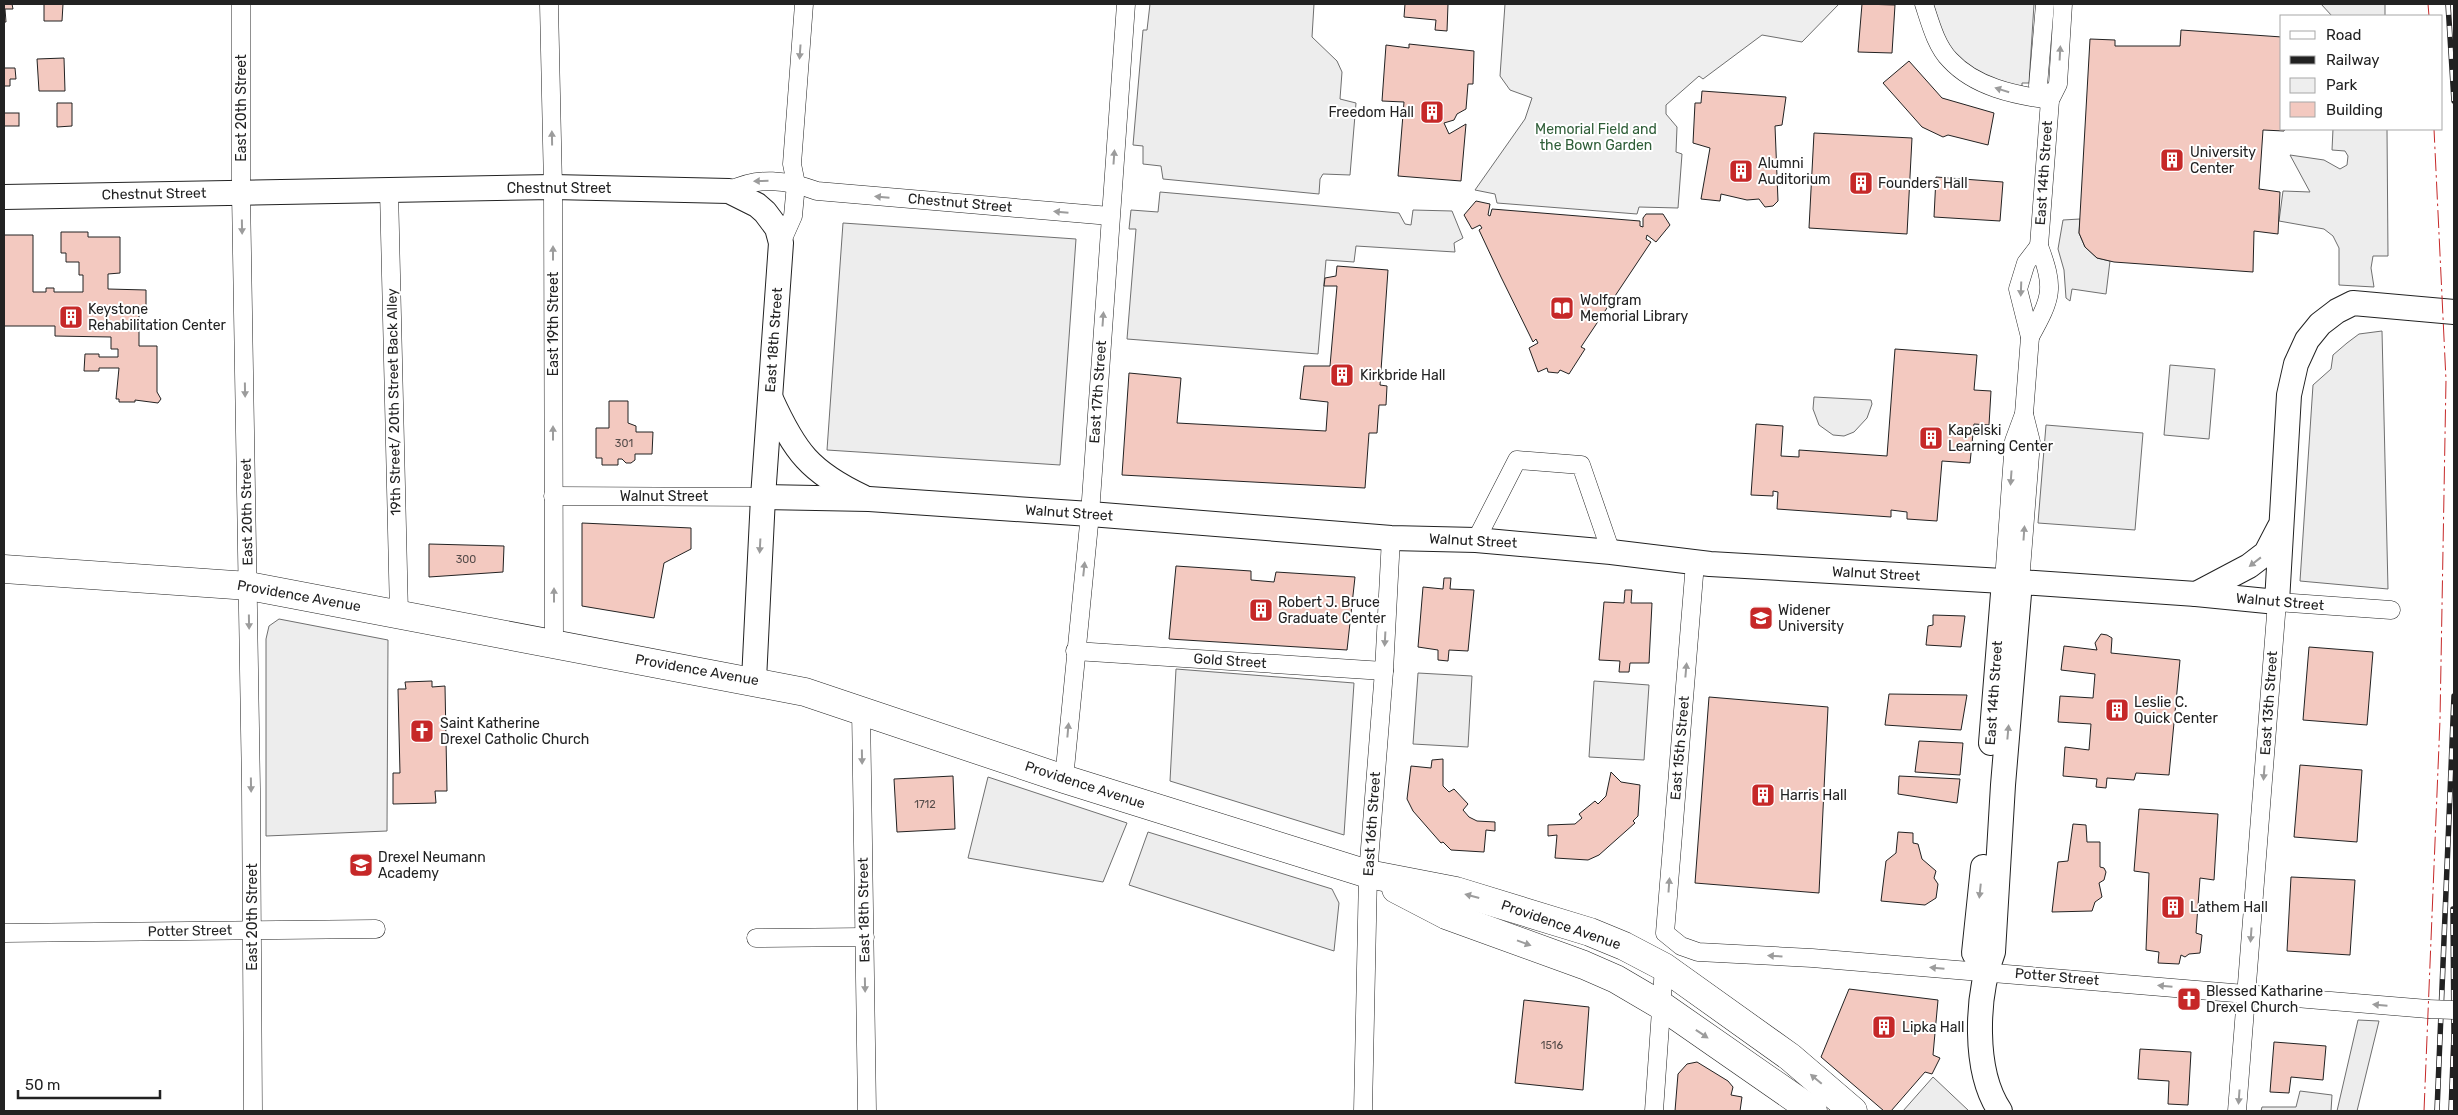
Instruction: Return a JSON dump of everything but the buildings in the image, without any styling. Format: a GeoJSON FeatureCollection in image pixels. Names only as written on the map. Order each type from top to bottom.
{"type":"FeatureCollection","features":[{"type":"Feature","properties":{"kind":"main road","name":"Providence Avenue"},"geometry":{"type":"LineString","coordinates":[[4,569],[249,586],[754,680],[805,692],[861,709],[1064,779],[1368,874],[1456,891],[1560,922],[1624,946],[1664,967],[1790,1057],[1853,1111]]}},
{"type":"Feature","properties":{"kind":"main road","name":"Providence Avenue"},"geometry":{"type":"LineString","coordinates":[[1368,874],[1446,915],[1584,965],[1616,979],[1662,1006],[1813,1111]]}},
{"type":"Feature","properties":{"kind":"street","name":"East 20th Street"},"geometry":{"type":"LineString","coordinates":[[240,4],[241,193],[249,586],[254,1111]]}},
{"type":"Feature","properties":{"kind":"street","name":"East 19th Street"},"geometry":{"type":"LineString","coordinates":[[549,4],[553,187],[554,644]]}},
{"type":"Feature","properties":{"kind":"street","name":"East 18th Street"},"geometry":{"type":"LineString","coordinates":[[754,680],[763,497],[781,243],[793,216],[796,184],[792,164],[804,4]]}},
{"type":"Feature","properties":{"kind":"street","name":"East 17th Street"},"geometry":{"type":"LineString","coordinates":[[1064,779],[1075,651],[1090,514],[1126,4]]}},
{"type":"Feature","properties":{"kind":"street"},"geometry":{"type":"LineString","coordinates":[[1924,4],[1932,30],[1949,60],[1980,83],[2022,96],[2050,100]]}},
{"type":"Feature","properties":{"kind":"street"},"geometry":{"type":"LineString","coordinates":[[2045,4],[2038,86],[2050,100]]}},
{"type":"Feature","properties":{"kind":"street","name":"East 14th Street"},"geometry":{"type":"LineString","coordinates":[[2030,337],[2042,315],[2051,289],[2046,265],[2039,246],[2050,100],[2058,84],[2063,4]]}},
{"type":"Feature","properties":{"kind":"street","name":"Chestnut Street"},"geometry":{"type":"LineString","coordinates":[[4,197],[553,187],[729,191],[752,181],[796,184],[817,192],[1110,216]]}},
{"type":"Feature","properties":{"kind":"street","name":"19th Street/ 20th Street Back Alley"},"geometry":{"type":"LineString","coordinates":[[389,190],[399,614]]}},
{"type":"Feature","properties":{"kind":"street"},"geometry":{"type":"LineString","coordinates":[[729,191],[757,205],[765,212],[777,228],[781,243]]}},
{"type":"Feature","properties":{"kind":"street","name":"East 14th Street"},"geometry":{"type":"LineString","coordinates":[[2000,1111],[1993,1101],[1984,1078],[1980,1027],[1985,971],[1993,952],[1996,784],[2012,582],[2031,442],[2024,414],[2030,337],[2018,289],[2026,263],[2039,246]]}},
{"type":"Feature","properties":{"kind":"street","name":"East 13th Street"},"geometry":{"type":"LineString","coordinates":[[2238,1111],[2277,602],[2289,395],[2296,364],[2306,340],[2320,324],[2337,311],[2353,303],[2454,312]]}},
{"type":"Feature","properties":{"kind":"street"},"geometry":{"type":"LineString","coordinates":[[770,397],[788,436],[811,464],[835,484],[869,500]]}},
{"type":"Feature","properties":{"kind":"street"},"geometry":{"type":"LineString","coordinates":[[1476,540],[1517,460],[1581,465],[1612,552]]}},
{"type":"Feature","properties":{"kind":"street","name":"Walnut Street"},"geometry":{"type":"LineString","coordinates":[[553,496],[763,497],[869,500],[1090,514],[1391,538],[1476,540],[1612,552],[1695,563],[2196,594],[2391,610]]}},
{"type":"Feature","properties":{"kind":"street"},"geometry":{"type":"LineString","coordinates":[[2196,594],[2227,580],[2266,553],[2282,522]]}},
{"type":"Feature","properties":{"kind":"street","name":"East 16th Street"},"geometry":{"type":"LineString","coordinates":[[1363,1111],[1368,874],[1384,671],[1391,538]]}},
{"type":"Feature","properties":{"kind":"street","name":"East 15th Street"},"geometry":{"type":"LineString","coordinates":[[1665,933],[1695,563]]}},
{"type":"Feature","properties":{"kind":"street","name":"Gold Street"},"geometry":{"type":"LineString","coordinates":[[1075,651],[1384,671]]}},
{"type":"Feature","properties":{"kind":"street","name":"East 18th Street"},"geometry":{"type":"LineString","coordinates":[[861,709],[867,1111]]}},
{"type":"Feature","properties":{"kind":"street","name":"Potter Street"},"geometry":{"type":"LineString","coordinates":[[4,933],[376,929]]}},
{"type":"Feature","properties":{"kind":"street","name":"Potter Street"},"geometry":{"type":"LineString","coordinates":[[1665,933],[1681,946],[1698,952],[1812,958],[1985,971],[2454,1010]]}},
{"type":"Feature","properties":{"kind":"street"},"geometry":{"type":"LineString","coordinates":[[756,938],[865,937]]}},
{"type":"Feature","properties":{"kind":"street"},"geometry":{"type":"LineString","coordinates":[[1654,1111],[1664,967]]}},
{"type":"Feature","properties":{"kind":"green space","name":"Memorial Field and the Bown Garden"},"geometry":{"type":"Polygon","coordinates":[[[1505,4],[1839,4],[1802,42],[1762,35],[1703,79],[1699,76],[1666,105],[1666,114],[1677,127],[1676,152],[1682,154],[1678,208],[1639,207],[1637,214],[1497,203],[1495,194],[1475,190],[1525,119],[1532,98],[1510,90],[1500,76],[1505,4]]]}},
{"type":"Feature","properties":{"kind":"green space"},"geometry":{"type":"Polygon","coordinates":[[[1933,4],[2034,4],[2029,83],[2022,83],[2022,88],[2000,82],[1978,73],[1959,60],[1945,41],[1933,4]]]}},
{"type":"Feature","properties":{"kind":"green space"},"geometry":{"type":"Polygon","coordinates":[[[2170,365],[2215,369],[2209,439],[2164,435],[2170,365]]]}},
{"type":"Feature","properties":{"kind":"shaded area"},"geometry":{"type":"Polygon","coordinates":[[[1150,4],[1314,4],[1312,37],[1337,61],[1342,72],[1340,99],[1356,103],[1350,175],[1323,174],[1320,179],[1319,194],[1163,179],[1161,166],[1143,164],[1143,146],[1133,145],[1143,30],[1147,30],[1150,4]]]}},
{"type":"Feature","properties":{"kind":"shaded area"},"geometry":{"type":"Polygon","coordinates":[[[2321,4],[2385,4],[2385,15],[2331,15],[2321,4]]]}},
{"type":"Feature","properties":{"kind":"shaded area"},"geometry":{"type":"Polygon","coordinates":[[[2333,130],[2387,130],[2388,256],[2373,256],[2371,268],[2374,287],[2339,285],[2339,248],[2333,236],[2324,229],[2279,221],[2283,191],[2310,192],[2290,155],[2324,160],[2340,169],[2347,165],[2348,156],[2345,151],[2332,150],[2333,130]]]}},
{"type":"Feature","properties":{"kind":"shaded area"},"geometry":{"type":"Polygon","coordinates":[[[1160,192],[1399,213],[1405,224],[1411,225],[1413,210],[1452,211],[1463,238],[1454,243],[1455,252],[1356,246],[1354,262],[1326,260],[1318,354],[1127,339],[1136,229],[1129,229],[1131,210],[1158,212],[1160,192]]]}},
{"type":"Feature","properties":{"kind":"shaded area"},"geometry":{"type":"Polygon","coordinates":[[[2080,219],[2079,233],[2085,247],[2097,258],[2110,261],[2106,294],[2072,289],[2070,301],[2066,298],[2064,270],[2058,249],[2063,220],[2080,219]]]}},
{"type":"Feature","properties":{"kind":"shaded area"},"geometry":{"type":"Polygon","coordinates":[[[843,223],[1076,239],[1060,465],[827,450],[843,223]]]}},
{"type":"Feature","properties":{"kind":"shaded area"},"geometry":{"type":"Polygon","coordinates":[[[2382,331],[2388,589],[2300,581],[2313,385],[2331,369],[2333,355],[2347,343],[2359,334],[2382,331]]]}},
{"type":"Feature","properties":{"kind":"shaded area"},"geometry":{"type":"Polygon","coordinates":[[[1814,397],[1871,400],[1872,404],[1867,418],[1854,432],[1844,436],[1833,435],[1819,425],[1813,409],[1814,397]]]}},
{"type":"Feature","properties":{"kind":"shaded area"},"geometry":{"type":"Polygon","coordinates":[[[2046,425],[2143,433],[2135,530],[2038,523],[2046,425]]]}},
{"type":"Feature","properties":{"kind":"shaded area"},"geometry":{"type":"Polygon","coordinates":[[[279,619],[388,640],[387,831],[266,836],[266,639],[269,626],[279,619]]]}},
{"type":"Feature","properties":{"kind":"shaded area"},"geometry":{"type":"Polygon","coordinates":[[[1176,669],[1354,683],[1344,835],[1170,781],[1176,669]]]}},
{"type":"Feature","properties":{"kind":"shaded area"},"geometry":{"type":"Polygon","coordinates":[[[1418,673],[1472,676],[1468,747],[1413,744],[1418,673]]]}},
{"type":"Feature","properties":{"kind":"shaded area"},"geometry":{"type":"Polygon","coordinates":[[[1594,681],[1649,685],[1644,760],[1589,757],[1594,681]]]}},
{"type":"Feature","properties":{"kind":"shaded area"},"geometry":{"type":"Polygon","coordinates":[[[988,777],[1127,823],[1103,882],[968,858],[988,777]]]}},
{"type":"Feature","properties":{"kind":"shaded area"},"geometry":{"type":"Polygon","coordinates":[[[1148,832],[1332,889],[1339,903],[1334,951],[1129,885],[1148,832]]]}},
{"type":"Feature","properties":{"kind":"shaded area"},"geometry":{"type":"Polygon","coordinates":[[[2358,1020],[2379,1021],[2357,1111],[2337,1111],[2358,1020]]]}},
{"type":"Feature","properties":{"kind":"shaded area"},"geometry":{"type":"Polygon","coordinates":[[[1933,1077],[1969,1111],[1903,1111],[1933,1077]]]}},
{"type":"Feature","properties":{"kind":"shaded area"},"geometry":{"type":"Polygon","coordinates":[[[2300,1091],[2332,1095],[2331,1111],[2261,1111],[2262,1107],[2296,1107],[2300,1091]]]}},
{"type":"Feature","properties":{"kind":"railway"},"geometry":{"type":"LineString","coordinates":[[2448,4],[2454,101]]}},
{"type":"Feature","properties":{"kind":"railway"},"geometry":{"type":"LineString","coordinates":[[2437,1111],[2454,696]]}},
{"type":"Feature","properties":{"kind":"railway"},"geometry":{"type":"LineString","coordinates":[[2451,1111],[2454,1035],[2453,909]]}},
{"type":"Feature","properties":{"kind":"power"},"geometry":{"type":"LineString","coordinates":[[2428,4],[2429,15]]}},
{"type":"Feature","properties":{"kind":"power"},"geometry":{"type":"LineString","coordinates":[[2424,1111],[2440,720],[2446,380],[2434,130]]}},
{"type":"Feature","properties":{"kind":"place","name":"Freedom Hall"},"geometry":{"type":"Point","coordinates":[1432,112]}},
{"type":"Feature","properties":{"kind":"place","name":"University Center"},"geometry":{"type":"Point","coordinates":[2172,160]}},
{"type":"Feature","properties":{"kind":"place","name":"Alumni Auditorium"},"geometry":{"type":"Point","coordinates":[1741,171]}},
{"type":"Feature","properties":{"kind":"place","name":"Founders Hall"},"geometry":{"type":"Point","coordinates":[1861,183]}},
{"type":"Feature","properties":{"kind":"place","name":"Wolfgram Memorial Library"},"geometry":{"type":"Point","coordinates":[1562,308]}},
{"type":"Feature","properties":{"kind":"place","name":"Keystone Rehabilitation Center"},"geometry":{"type":"Point","coordinates":[71,317]}},
{"type":"Feature","properties":{"kind":"place","name":"Kirkbride Hall"},"geometry":{"type":"Point","coordinates":[1342,375]}},
{"type":"Feature","properties":{"kind":"place","name":"Kapelski Learning Center"},"geometry":{"type":"Point","coordinates":[1931,438]}},
{"type":"Feature","properties":{"kind":"place","name":"Robert J. Bruce Graduate Center"},"geometry":{"type":"Point","coordinates":[1261,610]}},
{"type":"Feature","properties":{"kind":"place","name":"Widener University"},"geometry":{"type":"Point","coordinates":[1761,618]}},
{"type":"Feature","properties":{"kind":"place","name":"Leslie C. Quick Center"},"geometry":{"type":"Point","coordinates":[2117,710]}},
{"type":"Feature","properties":{"kind":"place","name":"Saint Katherine Drexel Catholic Church"},"geometry":{"type":"Point","coordinates":[422,731]}},
{"type":"Feature","properties":{"kind":"place","name":"Harris Hall"},"geometry":{"type":"Point","coordinates":[1763,795]}},
{"type":"Feature","properties":{"kind":"place","name":"Drexel Neumann Academy"},"geometry":{"type":"Point","coordinates":[361,865]}},
{"type":"Feature","properties":{"kind":"place","name":"Lathem Hall"},"geometry":{"type":"Point","coordinates":[2173,907]}},
{"type":"Feature","properties":{"kind":"place","name":"Blessed Katharine Drexel Church"},"geometry":{"type":"Point","coordinates":[2189,999]}},
{"type":"Feature","properties":{"kind":"place","name":"Lipka Hall"},"geometry":{"type":"Point","coordinates":[1884,1027]}}]}
